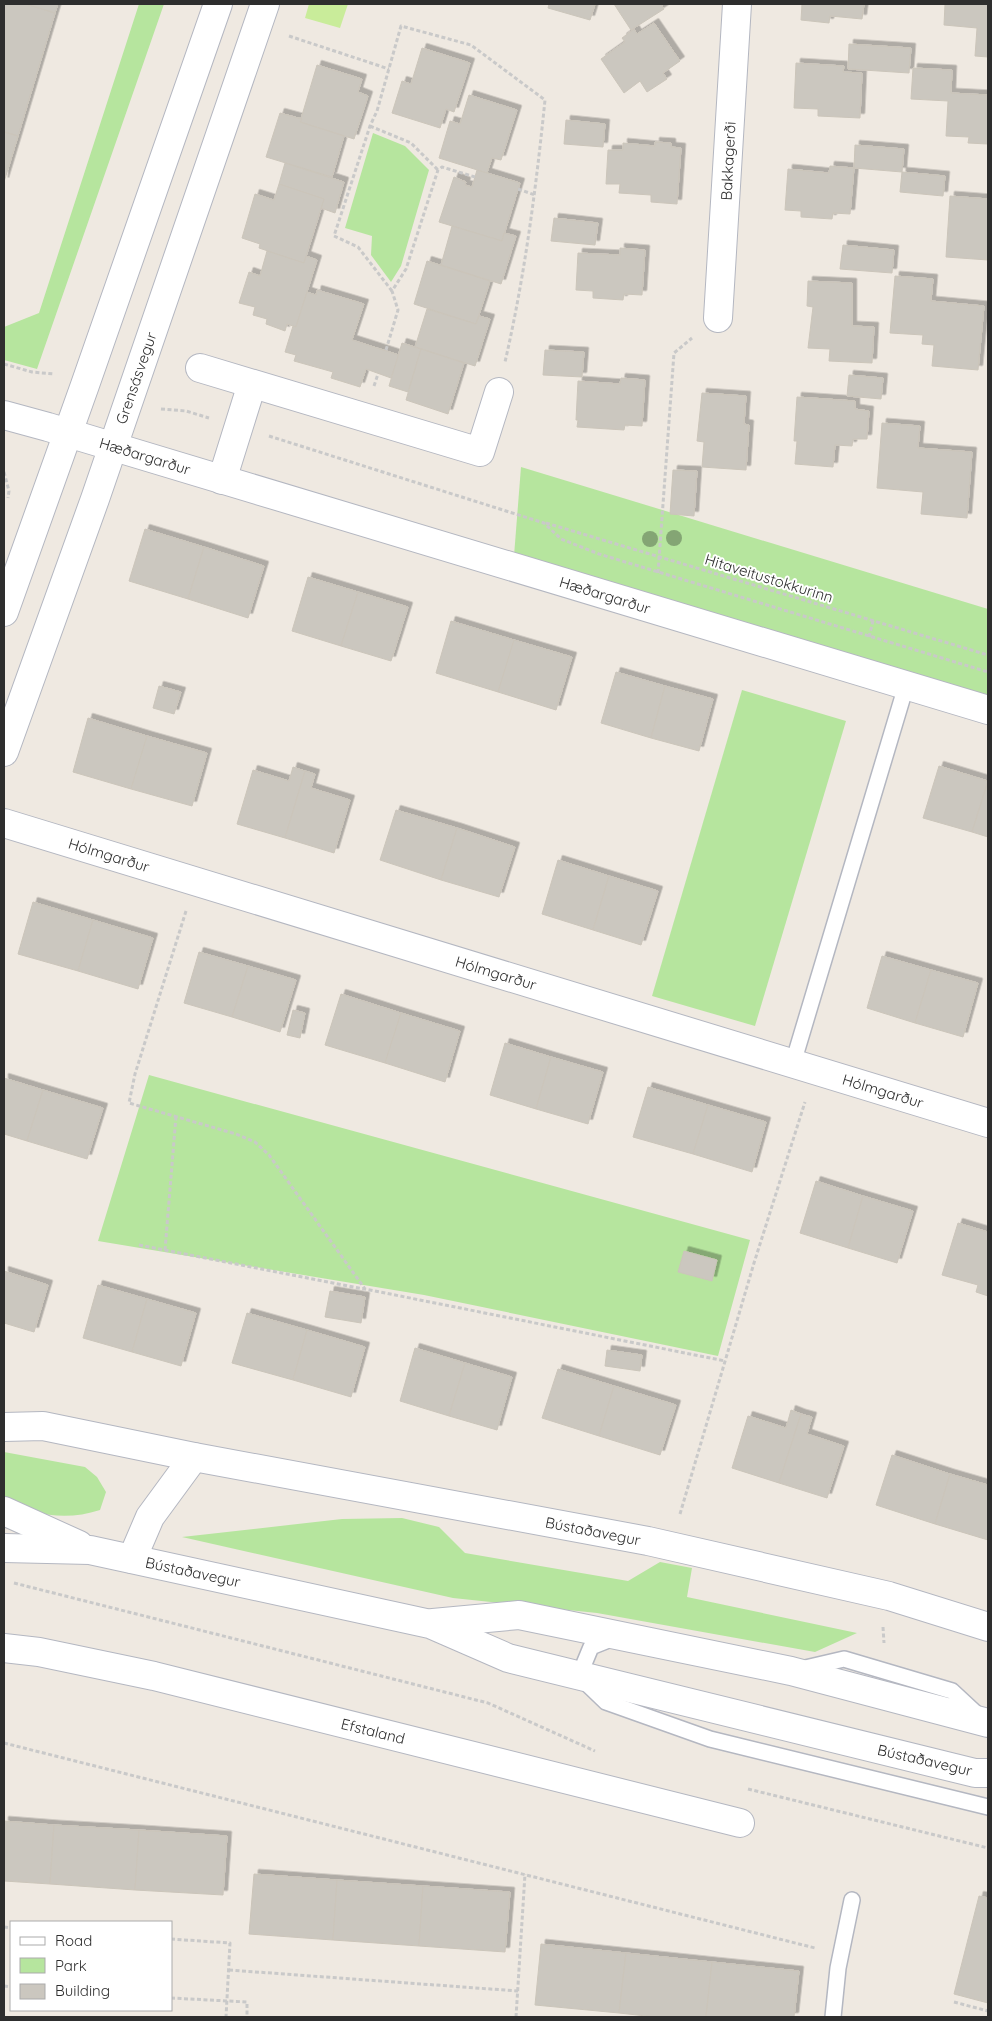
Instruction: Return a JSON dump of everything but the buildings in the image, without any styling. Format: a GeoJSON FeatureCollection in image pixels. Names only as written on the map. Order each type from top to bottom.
{"type":"FeatureCollection","features":[{"type":"Feature","properties":{"kind":"street"},"geometry":{"type":"LineString","coordinates":[[4,612],[218,4]]}},
{"type":"Feature","properties":{"kind":"street","name":"Grensásvegur"},"geometry":{"type":"LineString","coordinates":[[4,752],[265,4]]}},
{"type":"Feature","properties":{"kind":"street","name":"Bakkagerði"},"geometry":{"type":"LineString","coordinates":[[718,318],[737,4]]}},
{"type":"Feature","properties":{"kind":"street"},"geometry":{"type":"LineString","coordinates":[[200,368],[480,452],[499,392]]}},
{"type":"Feature","properties":{"kind":"street"},"geometry":{"type":"LineString","coordinates":[[222,480],[252,384]]}},
{"type":"Feature","properties":{"kind":"street","name":"Hæðargarður"},"geometry":{"type":"LineString","coordinates":[[4,415],[988,710]]}},
{"type":"Feature","properties":{"kind":"street","name":"Hólmgarður"},"geometry":{"type":"LineString","coordinates":[[4,823],[988,1123]]}},
{"type":"Feature","properties":{"kind":"street","name":"Bústaðavegur"},"geometry":{"type":"LineString","coordinates":[[4,1427],[43,1426],[648,1541],[889,1596],[988,1627]]}},
{"type":"Feature","properties":{"kind":"street","name":"Bústaðavegur"},"geometry":{"type":"LineString","coordinates":[[132,1559],[150,1517],[194,1456]]}},
{"type":"Feature","properties":{"kind":"street","name":"Bústaðavegur"},"geometry":{"type":"LineString","coordinates":[[4,1511],[90,1550]]}},
{"type":"Feature","properties":{"kind":"street","name":"Bústaðavegur"},"geometry":{"type":"LineString","coordinates":[[4,1548],[90,1550],[430,1624],[508,1658],[975,1773],[988,1772]]}},
{"type":"Feature","properties":{"kind":"street","name":"Bústaðavegur"},"geometry":{"type":"LineString","coordinates":[[430,1624],[519,1615],[791,1671],[987,1722]]}},
{"type":"Feature","properties":{"kind":"street","name":"Efstaland"},"geometry":{"type":"LineString","coordinates":[[4,1648],[39,1652],[154,1676],[740,1823]]}},
{"type":"Feature","properties":{"kind":"lane"},"geometry":{"type":"LineString","coordinates":[[804,1067],[906,686]]}},
{"type":"Feature","properties":{"kind":"lane"},"geometry":{"type":"LineString","coordinates":[[617,1636],[592,1648],[579,1676],[606,1702],[710,1739],[988,1806]]}},
{"type":"Feature","properties":{"kind":"lane"},"geometry":{"type":"LineString","coordinates":[[833,2017],[840,1955],[852,1900]]}},
{"type":"Feature","properties":{"kind":"path"},"geometry":{"type":"LineString","coordinates":[[386,350],[398,310],[392,291],[358,247],[334,236],[377,110],[401,26],[471,46],[545,100],[535,195],[514,320],[499,392]]}},
{"type":"Feature","properties":{"kind":"path"},"geometry":{"type":"LineString","coordinates":[[286,35],[389,69]]}},
{"type":"Feature","properties":{"kind":"path"},"geometry":{"type":"LineString","coordinates":[[370,126],[411,143],[438,170]]}},
{"type":"Feature","properties":{"kind":"path"},"geometry":{"type":"LineString","coordinates":[[392,291],[406,269],[438,170],[442,167],[475,177]]}},
{"type":"Feature","properties":{"kind":"path"},"geometry":{"type":"LineString","coordinates":[[518,189],[535,195]]}},
{"type":"Feature","properties":{"kind":"path"},"geometry":{"type":"LineString","coordinates":[[658,573],[674,353],[718,318]]}},
{"type":"Feature","properties":{"kind":"path"},"geometry":{"type":"LineString","coordinates":[[4,364],[32,372],[54,374]]}},
{"type":"Feature","properties":{"kind":"path"},"geometry":{"type":"LineString","coordinates":[[157,408],[186,411],[214,419]]}},
{"type":"Feature","properties":{"kind":"path","name":"Hitaveitustokkurinn"},"geometry":{"type":"LineString","coordinates":[[261,434],[544,523],[988,655]]}},
{"type":"Feature","properties":{"kind":"path"},"geometry":{"type":"LineString","coordinates":[[4,472],[9,491],[8,503]]}},
{"type":"Feature","properties":{"kind":"path"},"geometry":{"type":"LineString","coordinates":[[544,523],[562,539],[599,554],[988,672]]}},
{"type":"Feature","properties":{"kind":"path"},"geometry":{"type":"LineString","coordinates":[[867,643],[873,621]]}},
{"type":"Feature","properties":{"kind":"path"},"geometry":{"type":"LineString","coordinates":[[195,881],[135,1074],[129,1103],[236,1134],[255,1142],[269,1155],[365,1289]]}},
{"type":"Feature","properties":{"kind":"path"},"geometry":{"type":"LineString","coordinates":[[680,1515],[791,1144],[804,1067]]}},
{"type":"Feature","properties":{"kind":"path"},"geometry":{"type":"LineString","coordinates":[[165,1250],[176,1116]]}},
{"type":"Feature","properties":{"kind":"path"},"geometry":{"type":"LineString","coordinates":[[139,1245],[726,1361]]}},
{"type":"Feature","properties":{"kind":"path"},"geometry":{"type":"LineString","coordinates":[[14,1583],[488,1703],[600,1753]]}},
{"type":"Feature","properties":{"kind":"path"},"geometry":{"type":"LineString","coordinates":[[884,1619],[884,1644]]}},
{"type":"Feature","properties":{"kind":"path"},"geometry":{"type":"LineString","coordinates":[[4,1743],[840,1955]]}},
{"type":"Feature","properties":{"kind":"path"},"geometry":{"type":"LineString","coordinates":[[746,1789],[988,1848]]}},
{"type":"Feature","properties":{"kind":"path"},"geometry":{"type":"LineString","coordinates":[[516,2017],[525,1874]]}},
{"type":"Feature","properties":{"kind":"path"},"geometry":{"type":"LineString","coordinates":[[172,1939],[230,1943],[226,2017]]}},
{"type":"Feature","properties":{"kind":"path"},"geometry":{"type":"LineString","coordinates":[[229,1970],[518,1990]]}},
{"type":"Feature","properties":{"kind":"path"},"geometry":{"type":"LineString","coordinates":[[172,1998],[247,2002],[247,2017]]}},
{"type":"Feature","properties":{"kind":"path"},"geometry":{"type":"LineString","coordinates":[[954,2002],[988,2011]]}},
{"type":"Feature","properties":{"kind":"green space"},"geometry":{"type":"Polygon","coordinates":[[[139,4],[164,4],[37,369],[4,360],[4,327],[39,313],[139,4]]]}},
{"type":"Feature","properties":{"kind":"green space"},"geometry":{"type":"Polygon","coordinates":[[[309,4],[348,4],[340,28],[305,18],[309,4]]]}},
{"type":"Feature","properties":{"kind":"green space"},"geometry":{"type":"Polygon","coordinates":[[[373,133],[405,146],[429,170],[401,266],[391,282],[371,255],[372,236],[345,228],[373,133]]]}},
{"type":"Feature","properties":{"kind":"green space"},"geometry":{"type":"Polygon","coordinates":[[[521,467],[988,609],[988,695],[514,556],[521,467]]]}},
{"type":"Feature","properties":{"kind":"green space"},"geometry":{"type":"Polygon","coordinates":[[[742,690],[846,721],[755,1026],[652,996],[742,690]]]}},
{"type":"Feature","properties":{"kind":"green space"},"geometry":{"type":"Polygon","coordinates":[[[149,1075],[750,1240],[718,1356],[424,1295],[98,1241],[149,1075]]]}},
{"type":"Feature","properties":{"kind":"green space"},"geometry":{"type":"Polygon","coordinates":[[[4,1452],[85,1467],[97,1477],[106,1492],[100,1510],[75,1515],[51,1515],[27,1509],[4,1499],[4,1452]]]}},
{"type":"Feature","properties":{"kind":"green space"},"geometry":{"type":"Polygon","coordinates":[[[402,1518],[439,1527],[465,1553],[628,1581],[660,1562],[692,1568],[687,1597],[857,1633],[815,1652],[597,1613],[453,1598],[182,1537],[342,1519],[402,1518]]]}}]}
